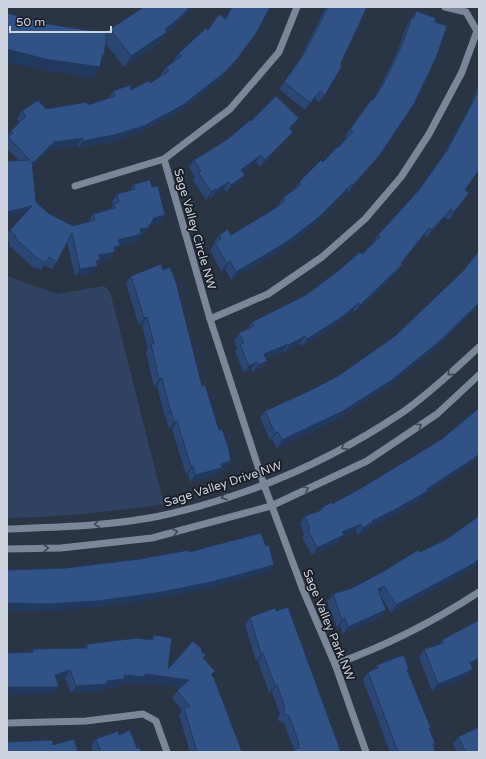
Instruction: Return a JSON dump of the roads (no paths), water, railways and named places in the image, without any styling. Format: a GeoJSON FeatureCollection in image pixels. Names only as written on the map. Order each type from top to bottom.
{"type":"FeatureCollection","features":[{"type":"Feature","properties":{"kind":"street","name":"Sage Valley Circle NW"},"geometry":{"type":"LineString","coordinates":[[271,506],[210,319],[164,159],[230,109],[279,52],[297,7]]}},
{"type":"Feature","properties":{"kind":"street"},"geometry":{"type":"LineString","coordinates":[[210,319],[268,294],[322,257],[364,219],[401,177],[429,134],[462,72],[477,31],[466,12],[445,7]]}},
{"type":"Feature","properties":{"kind":"street"},"geometry":{"type":"LineString","coordinates":[[75,186],[164,159]]}},
{"type":"Feature","properties":{"kind":"street","name":"Sage Valley Drive NW"},"geometry":{"type":"LineString","coordinates":[[7,529],[84,526],[160,516],[264,485],[297,472],[350,444],[404,411],[479,347]]}},
{"type":"Feature","properties":{"kind":"street"},"geometry":{"type":"LineString","coordinates":[[7,549],[61,548],[152,538],[271,506],[367,461],[437,414],[479,375]]}},
{"type":"Feature","properties":{"kind":"street","name":"Sage Valley Park NW"},"geometry":{"type":"LineString","coordinates":[[271,506],[335,664],[366,752]]}},
{"type":"Feature","properties":{"kind":"street"},"geometry":{"type":"LineString","coordinates":[[335,664],[369,652],[438,619],[479,592]]}},
{"type":"Feature","properties":{"kind":"street"},"geometry":{"type":"LineString","coordinates":[[7,723],[86,721],[143,714],[156,721],[167,752]]}}]}
